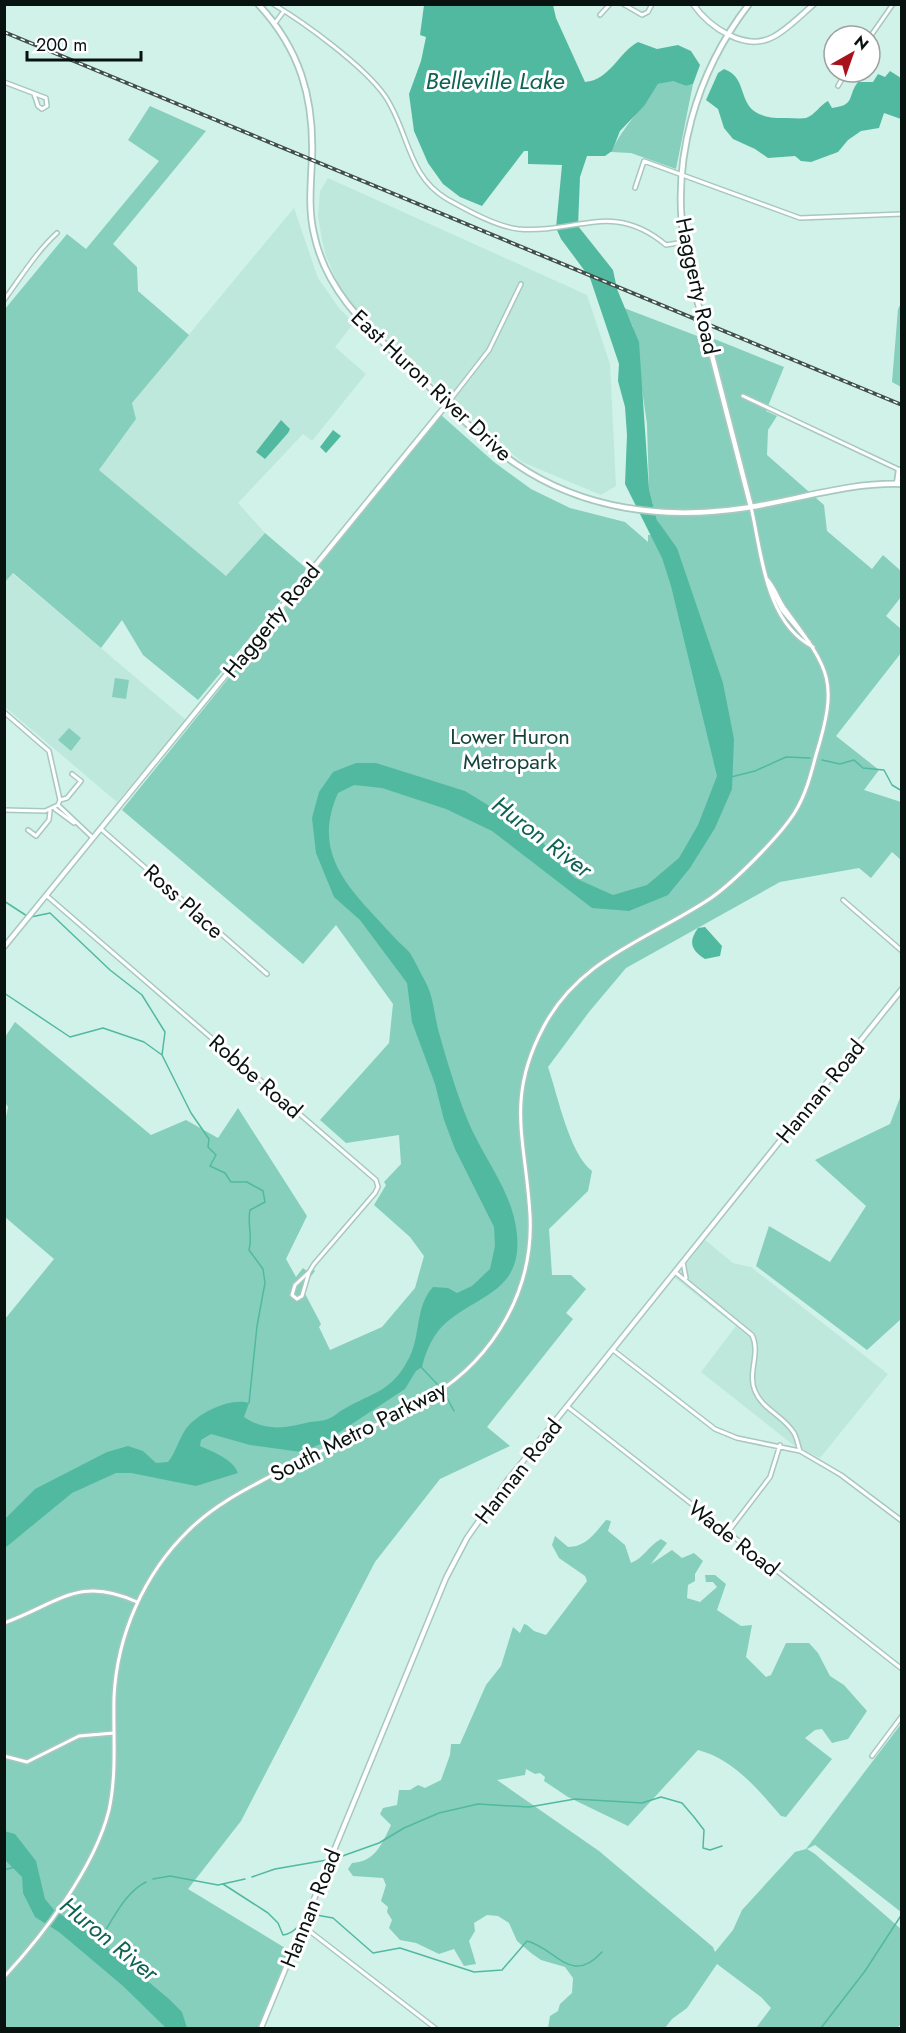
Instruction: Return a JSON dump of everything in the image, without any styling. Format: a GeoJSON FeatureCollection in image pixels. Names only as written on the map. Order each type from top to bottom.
{"type":"FeatureCollection","features":[{"type":"Feature","properties":{"kind":"main road","name":"East Huron River Drive"},"geometry":{"type":"LineString","coordinates":[[258,4],[275,23],[295,55],[308,93],[312,130],[312,222],[316,243],[338,294],[357,316],[489,443],[525,469],[568,491],[625,508],[668,513],[751,507],[860,486],[899,484]]}},
{"type":"Feature","properties":{"kind":"main road","name":"Haggerty Road"},"geometry":{"type":"LineString","coordinates":[[749,4],[728,34],[700,90],[688,134],[682,175],[681,211],[684,242],[751,507]]}},
{"type":"Feature","properties":{"kind":"main road"},"geometry":{"type":"LineString","coordinates":[[899,484],[900,470]]}},
{"type":"Feature","properties":{"kind":"street"},"geometry":{"type":"LineString","coordinates":[[273,4],[378,87],[397,116],[414,166],[431,187],[450,201],[502,225],[529,229],[617,221],[634,224],[651,232],[666,245],[684,242]]}},
{"type":"Feature","properties":{"kind":"street"},"geometry":{"type":"LineString","coordinates":[[600,15],[610,4]]}},
{"type":"Feature","properties":{"kind":"street"},"geometry":{"type":"LineString","coordinates":[[623,4],[638,14],[648,12],[652,4]]}},
{"type":"Feature","properties":{"kind":"street"},"geometry":{"type":"LineString","coordinates":[[693,4],[700,14],[728,34],[748,41],[766,40],[781,32],[814,4]]}},
{"type":"Feature","properties":{"kind":"street"},"geometry":{"type":"LineString","coordinates":[[879,24],[893,4]]}},
{"type":"Feature","properties":{"kind":"street"},"geometry":{"type":"LineString","coordinates":[[275,23],[284,11]]}},
{"type":"Feature","properties":{"kind":"street"},"geometry":{"type":"LineString","coordinates":[[4,82],[46,98],[47,106],[42,109],[38,106],[34,94]]}},
{"type":"Feature","properties":{"kind":"street"},"geometry":{"type":"LineString","coordinates":[[635,188],[644,161],[800,218],[902,214]]}},
{"type":"Feature","properties":{"kind":"street"},"geometry":{"type":"LineString","coordinates":[[4,300],[38,257],[43,246],[57,233]]}},
{"type":"Feature","properties":{"kind":"street","name":"Haggerty Road"},"geometry":{"type":"LineString","coordinates":[[4,946],[447,404],[489,350],[521,284]]}},
{"type":"Feature","properties":{"kind":"street"},"geometry":{"type":"LineString","coordinates":[[742,396],[900,470]]}},
{"type":"Feature","properties":{"kind":"street","name":"South Metro Parkway"},"geometry":{"type":"LineString","coordinates":[[751,507],[770,594],[782,617],[814,648]]}},
{"type":"Feature","properties":{"kind":"street","name":"South Metro Parkway"},"geometry":{"type":"LineString","coordinates":[[4,1977],[61,1905],[90,1861],[106,1821],[113,1788],[118,1663],[137,1602],[165,1557],[188,1531],[213,1509],[246,1488],[432,1396],[472,1365],[496,1337],[515,1302],[528,1254],[530,1215],[519,1114],[527,1068],[537,1040],[560,1001],[588,971],[611,954],[715,895],[792,817],[803,797],[829,708],[826,672],[814,648],[782,605],[767,579]]}},
{"type":"Feature","properties":{"kind":"street"},"geometry":{"type":"LineString","coordinates":[[4,712],[50,751],[60,800]]}},
{"type":"Feature","properties":{"kind":"street"},"geometry":{"type":"LineString","coordinates":[[28,830],[36,836],[47,823],[60,800],[67,798],[81,781],[72,774]]}},
{"type":"Feature","properties":{"kind":"street"},"geometry":{"type":"LineString","coordinates":[[4,810],[54,808],[93,838]]}},
{"type":"Feature","properties":{"kind":"street","name":"Ross Place"},"geometry":{"type":"LineString","coordinates":[[101,829],[267,974]]}},
{"type":"Feature","properties":{"kind":"street","name":"Robbe Road"},"geometry":{"type":"LineString","coordinates":[[47,896],[376,1180],[378,1187],[375,1193],[292,1290],[292,1295],[297,1299],[302,1296],[309,1272]]}},
{"type":"Feature","properties":{"kind":"street"},"geometry":{"type":"LineString","coordinates":[[843,900],[902,951]]}},
{"type":"Feature","properties":{"kind":"street","name":"Hannan Road"},"geometry":{"type":"LineString","coordinates":[[261,2028],[458,1555],[484,1513],[902,989]]}},
{"type":"Feature","properties":{"kind":"street"},"geometry":{"type":"LineString","coordinates":[[683,1262],[686,1279]]}},
{"type":"Feature","properties":{"kind":"street"},"geometry":{"type":"LineString","coordinates":[[675,1272],[752,1335],[755,1353],[752,1382],[756,1394],[794,1433],[800,1450]]}},
{"type":"Feature","properties":{"kind":"street"},"geometry":{"type":"LineString","coordinates":[[613,1350],[715,1429],[737,1438],[800,1450],[839,1474],[902,1521]]}},
{"type":"Feature","properties":{"kind":"street","name":"Wade Road"},"geometry":{"type":"LineString","coordinates":[[568,1407],[902,1669]]}},
{"type":"Feature","properties":{"kind":"street"},"geometry":{"type":"LineString","coordinates":[[727,1532],[770,1477],[780,1445]]}},
{"type":"Feature","properties":{"kind":"street"},"geometry":{"type":"LineString","coordinates":[[4,1623],[83,1590],[107,1590],[137,1602]]}},
{"type":"Feature","properties":{"kind":"street"},"geometry":{"type":"LineString","coordinates":[[872,1756],[902,1716]]}},
{"type":"Feature","properties":{"kind":"street"},"geometry":{"type":"LineString","coordinates":[[4,1756],[27,1762],[79,1736],[114,1734]]}},
{"type":"Feature","properties":{"kind":"street"},"geometry":{"type":"LineString","coordinates":[[303,1926],[435,2028]]}},
{"type":"Feature","properties":{"kind":"shaded area"},"geometry":{"type":"Polygon","coordinates":[[[328,178],[587,295],[610,364],[616,486],[601,495],[522,462],[456,405],[356,309],[339,286],[322,240],[318,216],[320,191],[328,178]]]}},
{"type":"Feature","properties":{"kind":"shaded area"},"geometry":{"type":"Polygon","coordinates":[[[294,208],[318,278],[339,308],[354,323],[335,347],[366,374],[312,441],[303,434],[238,503],[265,533],[227,577],[99,470],[136,419],[132,403],[294,208]]]}},
{"type":"Feature","properties":{"kind":"shaded area"},"geometry":{"type":"Polygon","coordinates":[[[12,573],[186,720],[117,802],[5,707],[5,582],[12,573]]]}},
{"type":"Feature","properties":{"kind":"shaded area"},"geometry":{"type":"Polygon","coordinates":[[[705,1240],[733,1263],[751,1267],[888,1374],[820,1458],[792,1444],[701,1372],[736,1326],[675,1278],[705,1240]]]}},
{"type":"Feature","properties":{"kind":"green space"},"geometry":{"type":"Polygon","coordinates":[[[673,80],[686,86],[693,84],[676,169],[631,153],[611,152],[621,134],[658,84],[673,80]]]}},
{"type":"Feature","properties":{"kind":"green space"},"geometry":{"type":"Polygon","coordinates":[[[150,106],[206,131],[113,244],[137,267],[138,291],[189,335],[132,403],[136,419],[99,470],[226,576],[265,533],[307,569],[198,700],[143,655],[122,620],[101,648],[13,573],[5,582],[5,309],[67,234],[86,249],[159,161],[128,140],[150,106]]]}},
{"type":"Feature","properties":{"kind":"green space"},"geometry":{"type":"Polygon","coordinates":[[[901,303],[901,387],[892,382],[898,309],[901,303]]]}},
{"type":"Feature","properties":{"kind":"green space","name":"Lower Huron Metropark"},"geometry":{"type":"Polygon","coordinates":[[[624,308],[713,342],[712,338],[784,367],[766,411],[777,416],[768,430],[767,455],[824,505],[827,531],[872,569],[883,555],[901,571],[901,597],[886,616],[901,629],[901,653],[836,736],[879,770],[864,790],[901,802],[901,860],[892,852],[871,878],[859,868],[780,882],[626,968],[589,1012],[548,1067],[571,1138],[584,1163],[592,1171],[588,1191],[549,1229],[552,1275],[571,1275],[586,1289],[566,1313],[573,1319],[487,1427],[510,1446],[440,1479],[375,1562],[241,1821],[188,1889],[290,1951],[259,2028],[5,2028],[5,1319],[54,1259],[5,1217],[4,1126],[8,1107],[4,1101],[5,1037],[15,1022],[151,1135],[186,1120],[218,1138],[238,1108],[307,1216],[286,1259],[296,1277],[303,1268],[307,1271],[310,1267],[315,1271],[302,1288],[321,1324],[319,1327],[330,1350],[382,1327],[415,1288],[424,1256],[410,1237],[374,1205],[386,1185],[384,1182],[401,1164],[399,1135],[346,1143],[320,1120],[389,1043],[393,1004],[336,925],[303,964],[122,810],[441,415],[494,462],[531,489],[570,508],[625,522],[648,542],[648,535],[666,535],[657,520],[649,489],[647,424],[633,327],[624,308]]]}},
{"type":"Feature","properties":{"kind":"green space"},"geometry":{"type":"Polygon","coordinates":[[[115,678],[129,680],[126,699],[112,697],[115,678]]]}},
{"type":"Feature","properties":{"kind":"green space"},"geometry":{"type":"Polygon","coordinates":[[[69,728],[81,738],[71,751],[58,740],[69,728]]]}},
{"type":"Feature","properties":{"kind":"green space"},"geometry":{"type":"Polygon","coordinates":[[[901,1095],[901,1319],[867,1350],[756,1266],[769,1226],[830,1262],[866,1206],[815,1160],[890,1124],[901,1095]]]}},
{"type":"Feature","properties":{"kind":"green space"},"geometry":{"type":"Polygon","coordinates":[[[606,1520],[611,1521],[608,1531],[625,1545],[631,1563],[661,1539],[667,1543],[651,1564],[672,1550],[682,1558],[694,1553],[703,1561],[695,1574],[695,1581],[688,1585],[687,1598],[700,1602],[717,1587],[713,1582],[706,1582],[705,1575],[715,1575],[726,1584],[717,1610],[741,1626],[752,1625],[746,1657],[766,1677],[771,1675],[786,1643],[809,1643],[818,1653],[830,1676],[844,1685],[867,1711],[848,1739],[832,1743],[822,1729],[815,1730],[805,1738],[832,1759],[786,1817],[781,1816],[734,1768],[711,1754],[698,1750],[628,1826],[568,1797],[544,1781],[545,1777],[540,1773],[535,1774],[526,1769],[525,1775],[497,1780],[599,1851],[713,1947],[715,1952],[733,1930],[742,1910],[795,1852],[806,1849],[901,1724],[901,1912],[815,1845],[807,1849],[901,1929],[902,2023],[897,2028],[756,2028],[771,2008],[761,1997],[717,1964],[687,2008],[672,2019],[665,2028],[548,2028],[550,2016],[558,2011],[560,2004],[572,1993],[573,1978],[565,1967],[541,1960],[531,1953],[517,1941],[509,1923],[498,1916],[487,1915],[474,1923],[475,1931],[469,1941],[476,1964],[464,1966],[454,1949],[439,1954],[416,1943],[400,1940],[389,1928],[392,1920],[387,1912],[388,1907],[381,1901],[386,1885],[383,1878],[353,1876],[348,1869],[352,1863],[372,1856],[381,1845],[391,1825],[380,1814],[383,1808],[397,1805],[399,1790],[410,1790],[418,1785],[425,1788],[441,1780],[450,1755],[451,1744],[460,1744],[486,1685],[501,1666],[513,1627],[520,1633],[524,1624],[546,1635],[587,1581],[585,1576],[559,1558],[552,1545],[555,1536],[568,1547],[580,1545],[590,1538],[606,1520]]]}},
{"type":"Feature","properties":{"kind":"water","name":"Belleville Lake"},"geometry":{"type":"Polygon","coordinates":[[[424,5],[553,5],[556,18],[585,82],[601,76],[638,42],[657,49],[678,45],[691,51],[700,65],[693,84],[686,86],[673,81],[658,84],[644,106],[620,131],[612,151],[605,156],[587,156],[580,177],[578,226],[613,270],[617,289],[639,342],[649,489],[657,520],[677,548],[723,683],[734,739],[732,789],[715,828],[690,868],[668,895],[629,911],[592,908],[492,831],[446,809],[382,788],[354,785],[338,793],[330,816],[329,837],[333,856],[351,889],[410,953],[428,986],[445,1054],[464,1112],[507,1196],[515,1221],[517,1253],[513,1268],[497,1289],[443,1325],[431,1342],[422,1367],[416,1371],[405,1389],[323,1443],[301,1452],[250,1445],[211,1434],[201,1440],[200,1446],[227,1460],[238,1473],[196,1486],[131,1473],[116,1473],[72,1493],[5,1548],[4,1520],[35,1489],[107,1452],[128,1446],[143,1451],[156,1463],[168,1462],[189,1425],[201,1415],[225,1404],[249,1403],[244,1417],[268,1427],[284,1427],[328,1419],[382,1390],[397,1377],[410,1356],[423,1303],[433,1287],[448,1288],[457,1293],[472,1286],[490,1269],[495,1246],[494,1227],[455,1149],[444,1120],[435,1084],[412,1022],[407,983],[360,920],[334,897],[316,853],[312,818],[319,792],[333,772],[356,763],[376,763],[465,791],[537,835],[557,861],[575,878],[613,895],[647,885],[679,858],[698,825],[717,776],[671,586],[662,558],[625,484],[627,435],[625,407],[618,381],[619,364],[590,278],[561,239],[556,228],[562,165],[528,164],[528,151],[524,151],[482,206],[460,197],[443,184],[428,163],[414,131],[409,94],[421,61],[426,37],[420,35],[424,5]]]}},
{"type":"Feature","properties":{"kind":"water"},"geometry":{"type":"Polygon","coordinates":[[[724,69],[733,74],[749,106],[757,113],[769,117],[806,118],[828,101],[832,108],[845,105],[857,84],[882,84],[882,76],[885,77],[890,71],[901,78],[901,119],[884,113],[879,128],[861,131],[848,140],[838,152],[811,162],[801,161],[795,156],[768,158],[733,139],[724,128],[718,109],[706,100],[718,73],[724,69]]]}},
{"type":"Feature","properties":{"kind":"water"},"geometry":{"type":"Polygon","coordinates":[[[281,420],[290,429],[265,459],[256,452],[281,420]]]}},
{"type":"Feature","properties":{"kind":"water"},"geometry":{"type":"Polygon","coordinates":[[[333,430],[341,436],[326,453],[320,447],[333,430]]]}},
{"type":"Feature","properties":{"kind":"water"},"geometry":{"type":"Polygon","coordinates":[[[705,927],[722,946],[720,956],[705,959],[694,949],[692,942],[695,933],[698,928],[705,927]]]}},
{"type":"Feature","properties":{"kind":"water"},"geometry":{"type":"Polygon","coordinates":[[[4,1831],[15,1834],[36,1861],[45,1899],[55,1911],[88,1931],[169,1999],[182,2012],[187,2028],[166,2028],[123,1986],[59,1932],[35,1917],[23,1893],[22,1877],[5,1860],[4,1831]]]}},
{"type":"Feature","properties":{"kind":"waterway"},"geometry":{"type":"LineString","coordinates":[[731,777],[755,771],[786,757],[810,758]]}},
{"type":"Feature","properties":{"kind":"waterway"},"geometry":{"type":"LineString","coordinates":[[822,760],[840,764],[854,760],[863,768],[884,770],[892,785],[902,791]]}},
{"type":"Feature","properties":{"kind":"waterway"},"geometry":{"type":"LineString","coordinates":[[4,901],[27,916]]}},
{"type":"Feature","properties":{"kind":"waterway"},"geometry":{"type":"LineString","coordinates":[[31,917],[50,913],[110,970],[142,995],[165,1032],[162,1055],[191,1113],[209,1139],[208,1147],[216,1155],[210,1166],[225,1173],[231,1182],[247,1182],[263,1191],[265,1202],[250,1210],[249,1215],[249,1250],[263,1269],[265,1283],[257,1326],[249,1403]]}},
{"type":"Feature","properties":{"kind":"waterway"},"geometry":{"type":"LineString","coordinates":[[4,993],[70,1037],[103,1028],[144,1042],[162,1055]]}},
{"type":"Feature","properties":{"kind":"waterway"},"geometry":{"type":"LineString","coordinates":[[421,1367],[437,1384]]}},
{"type":"Feature","properties":{"kind":"waterway"},"geometry":{"type":"LineString","coordinates":[[446,1396],[454,1411]]}},
{"type":"Feature","properties":{"kind":"waterway"},"geometry":{"type":"LineString","coordinates":[[334,1859],[379,1843],[404,1828],[439,1813],[478,1804],[529,1807],[575,1799],[642,1803],[661,1797],[682,1803],[704,1830],[703,1848],[710,1850],[722,1846]]}},
{"type":"Feature","properties":{"kind":"waterway"},"geometry":{"type":"LineString","coordinates":[[252,1877],[275,1869],[327,1860]]}},
{"type":"Feature","properties":{"kind":"waterway"},"geometry":{"type":"LineString","coordinates":[[4,1870],[15,1867]]}},
{"type":"Feature","properties":{"kind":"waterway"},"geometry":{"type":"LineString","coordinates":[[153,1879],[170,1876],[218,1885],[245,1879]]}},
{"type":"Feature","properties":{"kind":"waterway","name":"Huron River"},"geometry":{"type":"LineString","coordinates":[[99,1941],[125,1900],[146,1882]]}},
{"type":"Feature","properties":{"kind":"waterway"},"geometry":{"type":"LineString","coordinates":[[223,1884],[268,1913],[278,1923],[283,1935],[297,1928],[305,1914]]}},
{"type":"Feature","properties":{"kind":"waterway"},"geometry":{"type":"LineString","coordinates":[[311,1914],[333,1918],[373,1953],[400,1948],[474,1972],[502,1970],[527,1941],[573,1966],[591,1962],[602,1952]]}},
{"type":"Feature","properties":{"kind":"waterway"},"geometry":{"type":"LineString","coordinates":[[821,2028],[865,1971],[902,1914]]}},
{"type":"Feature","properties":{"kind":"railway"},"geometry":{"type":"LineString","coordinates":[[4,32],[902,405]]}}]}
